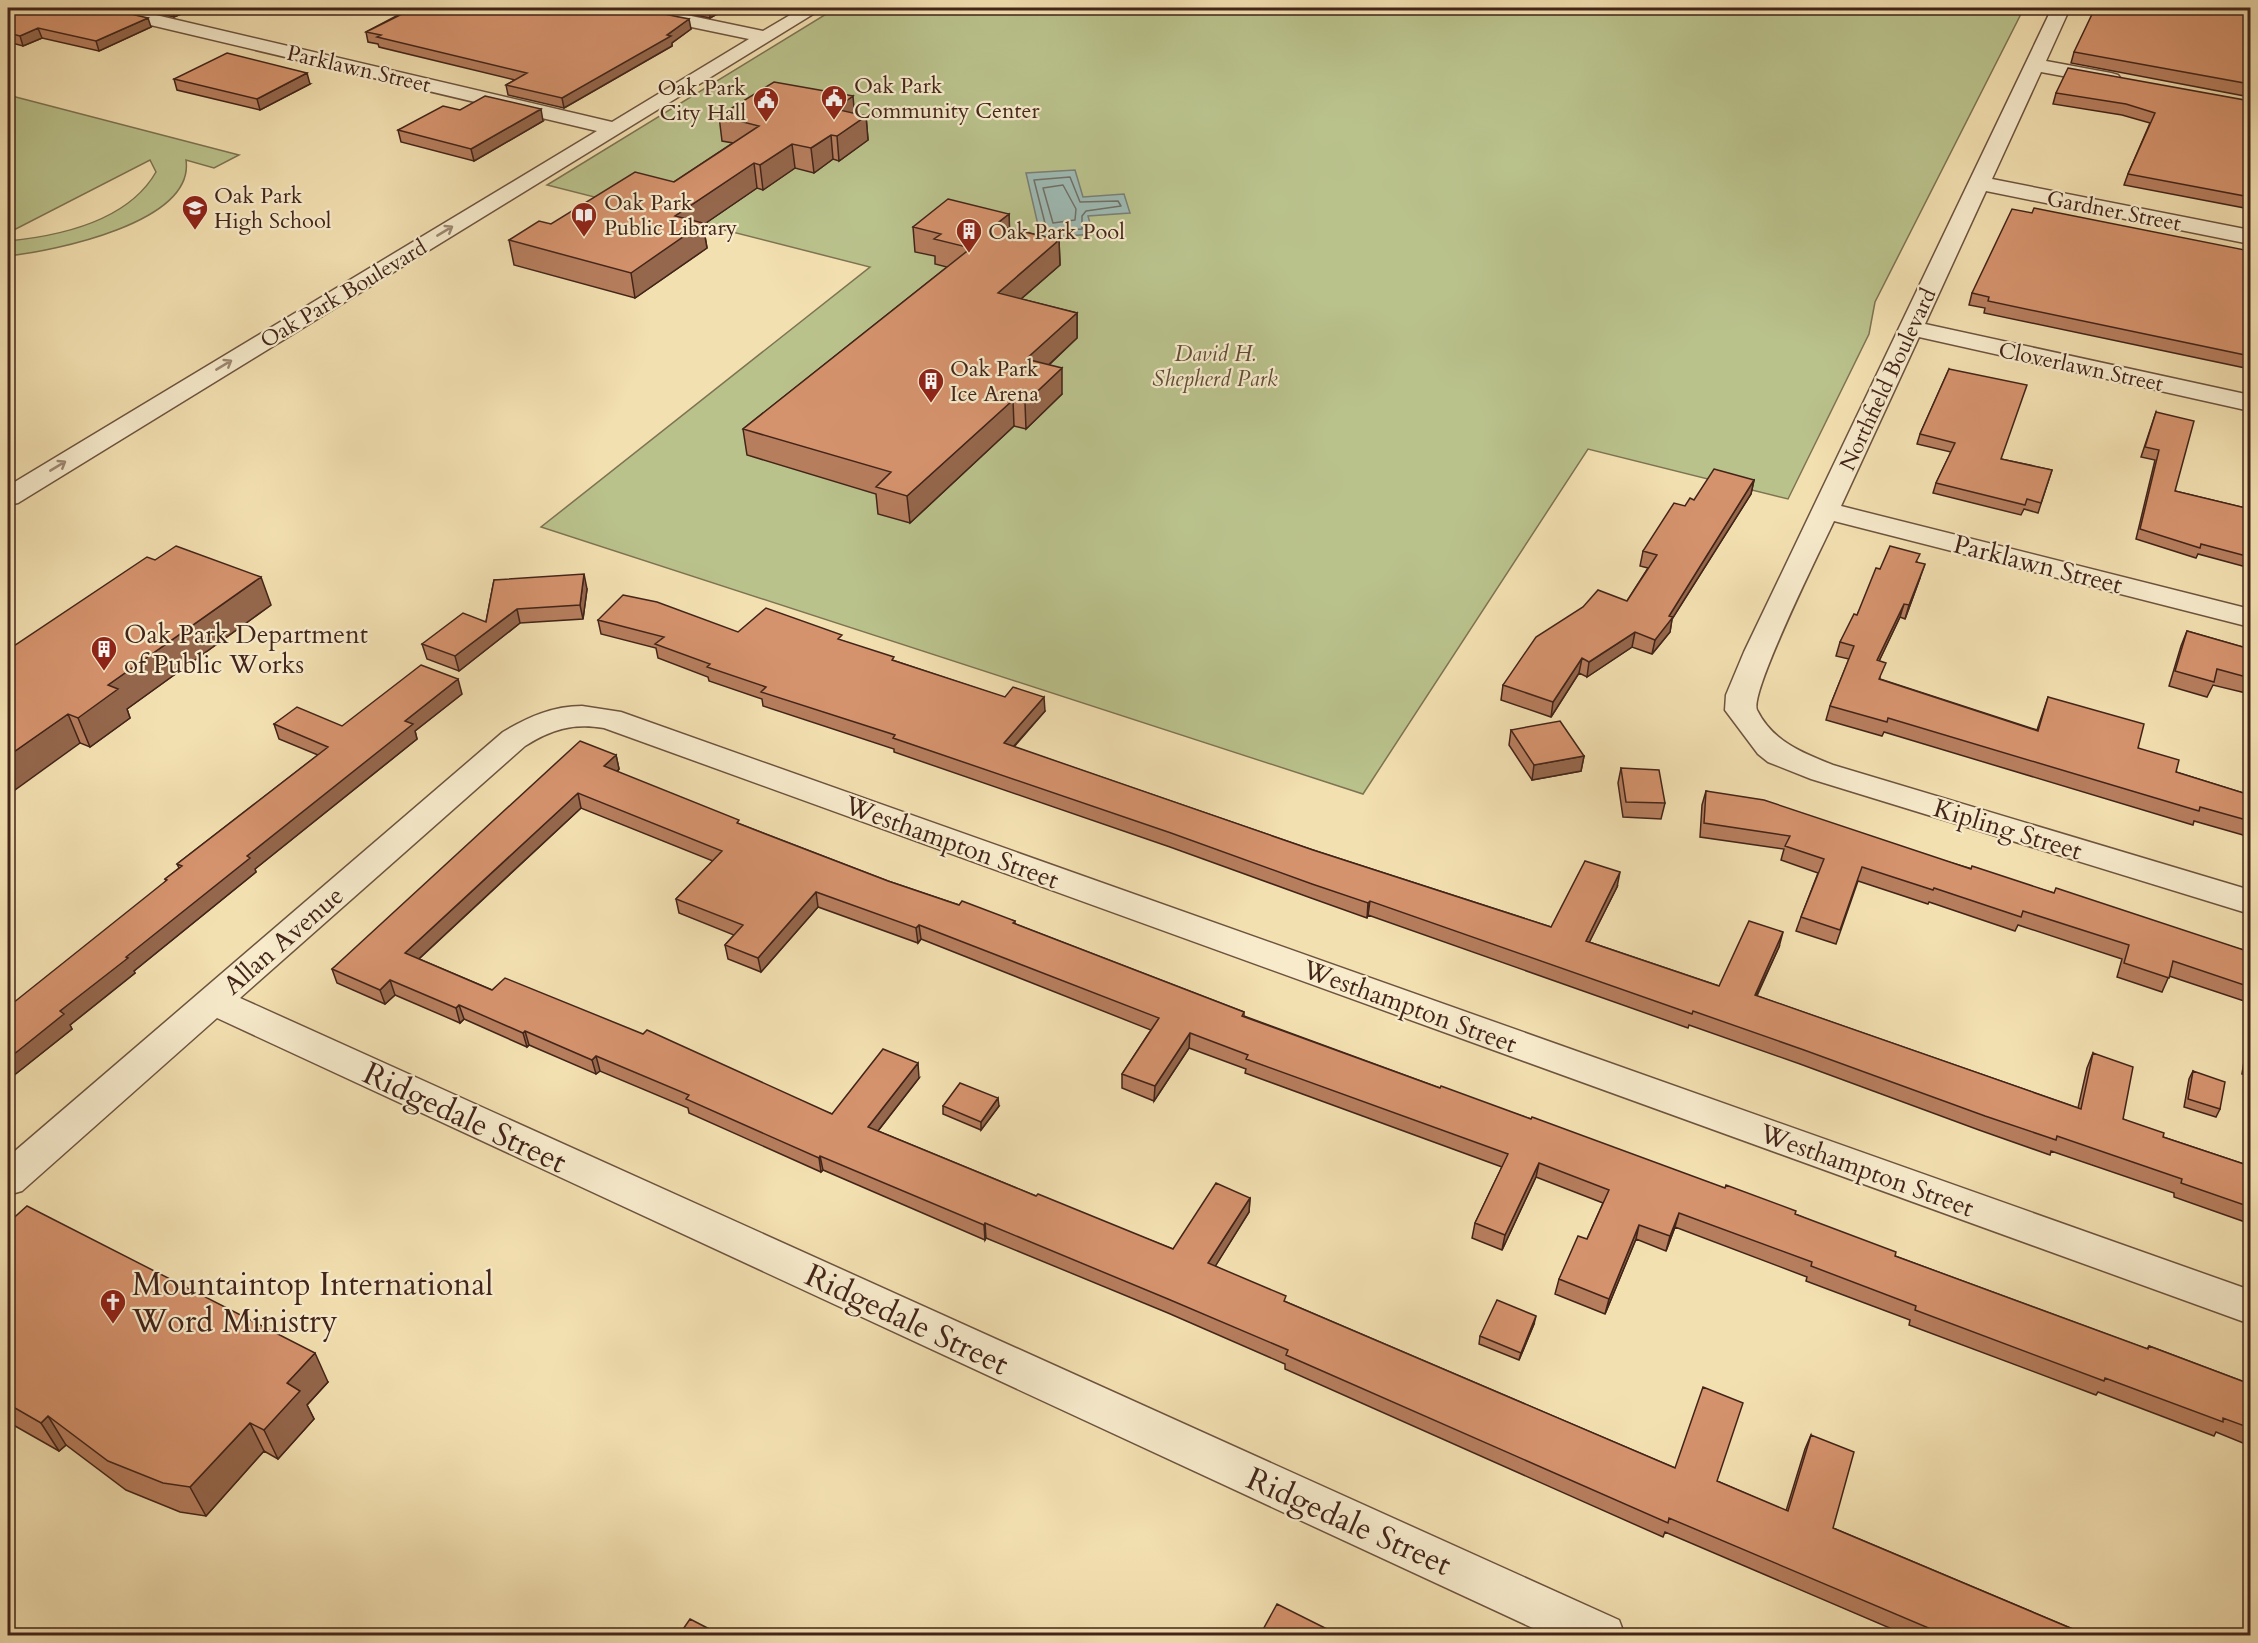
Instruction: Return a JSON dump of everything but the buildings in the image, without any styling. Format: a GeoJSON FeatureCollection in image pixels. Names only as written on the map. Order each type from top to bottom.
{"type":"FeatureCollection","features":[{"type":"Feature","properties":{"kind":"street","name":"Parklawn Street"},"geometry":{"type":"LineString","coordinates":[[104,8],[615,129]]}},
{"type":"Feature","properties":{"kind":"street"},"geometry":{"type":"LineString","coordinates":[[629,8],[766,37]]}},
{"type":"Feature","properties":{"kind":"street","name":"Oak Park Boulevard"},"geometry":{"type":"LineString","coordinates":[[165,376],[782,8]]}},
{"type":"Feature","properties":{"kind":"street","name":"Oak Park Boulevard"},"geometry":{"type":"LineString","coordinates":[[8,497],[814,8]]}},
{"type":"Feature","properties":{"kind":"street","name":"Northfield Boulevard"},"geometry":{"type":"LineString","coordinates":[[1769,747],[1741,710],[1741,695],[1825,510],[2061,8]]}},
{"type":"Feature","properties":{"kind":"street"},"geometry":{"type":"LineString","coordinates":[[2033,66],[2126,82]]}},
{"type":"Feature","properties":{"kind":"street"},"geometry":{"type":"LineString","coordinates":[[654,84],[680,90]]}},
{"type":"Feature","properties":{"kind":"street","name":"Gardner Street"},"geometry":{"type":"LineString","coordinates":[[1978,183],[2250,237]]}},
{"type":"Feature","properties":{"kind":"street","name":"Cloverlawn Street"},"geometry":{"type":"LineString","coordinates":[[1911,328],[2250,403]]}},
{"type":"Feature","properties":{"kind":"street"},"geometry":{"type":"LineString","coordinates":[[8,470],[125,400]]}},
{"type":"Feature","properties":{"kind":"street","name":"Parklawn Street"},"geometry":{"type":"LineString","coordinates":[[1825,510],[2250,618]]}},
{"type":"Feature","properties":{"kind":"street","name":"Allan Avenue"},"geometry":{"type":"LineString","coordinates":[[8,1180],[514,738],[534,726],[567,714]]}},
{"type":"Feature","properties":{"kind":"street","name":"Westhampton Street"},"geometry":{"type":"LineString","coordinates":[[567,714],[610,719],[2250,1307]]}},
{"type":"Feature","properties":{"kind":"street","name":"Kipling Street"},"geometry":{"type":"LineString","coordinates":[[1769,747],[1779,755],[1822,772],[2250,902]]}},
{"type":"Feature","properties":{"kind":"street","name":"Ridgedale Street"},"geometry":{"type":"LineString","coordinates":[[213,1001],[1602,1635]]}},
{"type":"Feature","properties":{"kind":"green space","name":"David H. Shepherd Park"},"geometry":{"type":"Polygon","coordinates":[[[836,8],[2024,8],[1875,302],[1869,334],[1788,499],[1588,449],[1363,794],[541,527],[870,267],[547,185],[836,8]]]}},
{"type":"Feature","properties":{"kind":"green space"},"geometry":{"type":"Polygon","coordinates":[[[8,95],[239,155],[214,168],[186,160],[183,182],[168,201],[146,217],[117,230],[56,248],[8,256],[8,241],[70,230],[110,214],[128,203],[144,189],[156,172],[150,160],[8,233],[8,95]]]}},
{"type":"Feature","properties":{"kind":"water"},"geometry":{"type":"Polygon","coordinates":[[[1075,170],[1083,197],[1124,194],[1130,213],[1088,216],[1093,234],[1041,238],[1026,173],[1075,170]]]}},
{"type":"Feature","properties":{"kind":"place","name":"Oak Park Community Center"},"geometry":{"type":"Point","coordinates":[834,121]}},
{"type":"Feature","properties":{"kind":"place","name":"Oak Park City Hall"},"geometry":{"type":"Point","coordinates":[766,123]}},
{"type":"Feature","properties":{"kind":"place","name":"Oak Park High School"},"geometry":{"type":"Point","coordinates":[195,231]}},
{"type":"Feature","properties":{"kind":"place","name":"Oak Park Public Library"},"geometry":{"type":"Point","coordinates":[584,238]}},
{"type":"Feature","properties":{"kind":"place","name":"Oak Park Pool"},"geometry":{"type":"Point","coordinates":[969,254]}},
{"type":"Feature","properties":{"kind":"place","name":"Oak Park Ice Arena"},"geometry":{"type":"Point","coordinates":[931,404]}},
{"type":"Feature","properties":{"kind":"place","name":"Oak Park Department of Public Works"},"geometry":{"type":"Point","coordinates":[104,672]}},
{"type":"Feature","properties":{"kind":"place","name":"Mountaintop International Word Ministry"},"geometry":{"type":"Point","coordinates":[113,1325]}}]}
